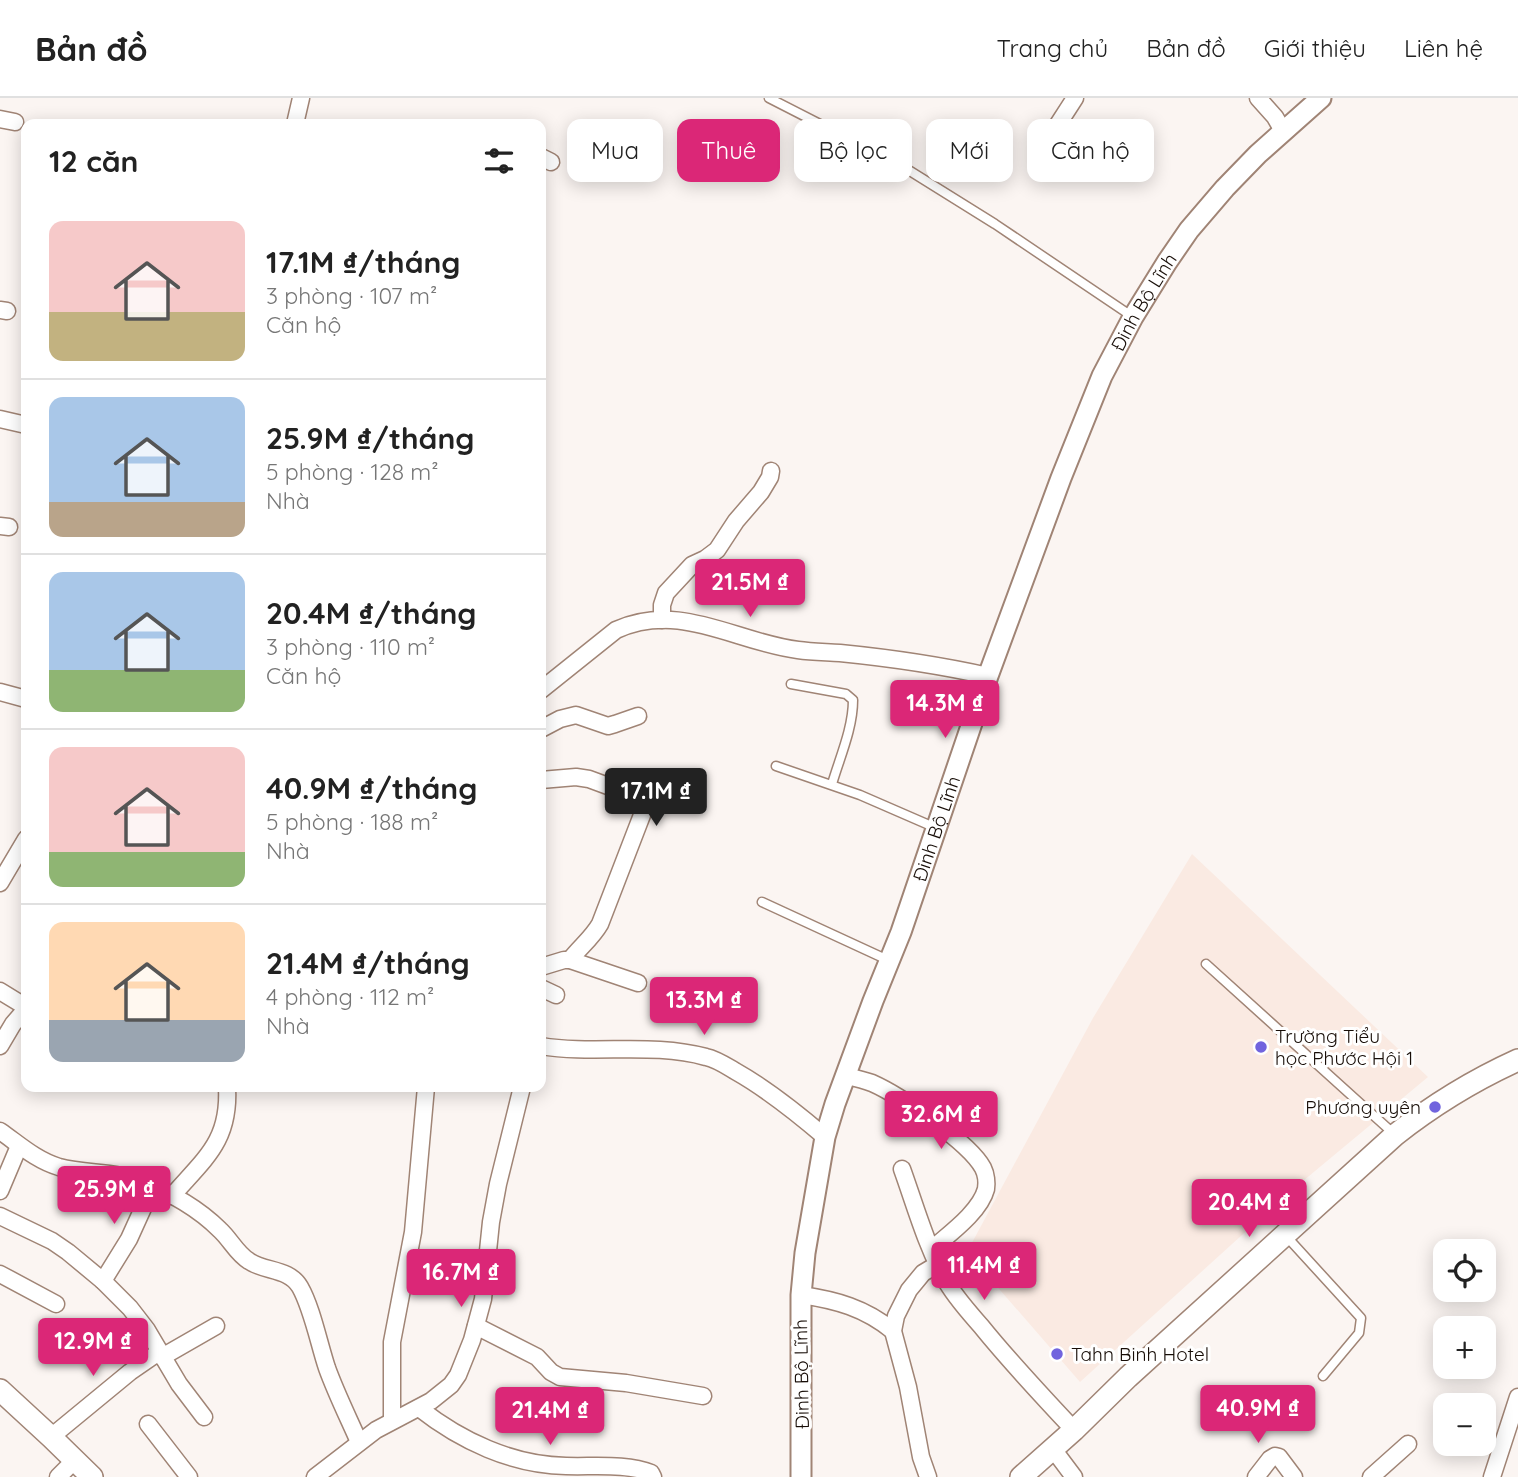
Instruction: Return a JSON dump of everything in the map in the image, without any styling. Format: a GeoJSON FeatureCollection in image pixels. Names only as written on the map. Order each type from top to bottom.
{"type":"FeatureCollection","features":[{"type":"Feature","properties":{"kind":"main road"},"geometry":{"type":"LineString","coordinates":[[1021,1477],[1395,1135],[1452,1094],[1518,1060]]}},
{"type":"Feature","properties":{"kind":"main road"},"geometry":{"type":"LineString","coordinates":[[0,1391],[92,1477]]}},
{"type":"Feature","properties":{"kind":"street"},"geometry":{"type":"LineString","coordinates":[[296,119],[301,98]]}},
{"type":"Feature","properties":{"kind":"street"},"geometry":{"type":"LineString","coordinates":[[1061,119],[1075,98]]}},
{"type":"Feature","properties":{"kind":"street"},"geometry":{"type":"LineString","coordinates":[[1258,98],[1283,131]]}},
{"type":"Feature","properties":{"kind":"street","name":"Đinh Bộ Lĩnh"},"geometry":{"type":"LineString","coordinates":[[801,1477],[801,1295],[805,1254],[825,1137],[890,961],[988,676],[1088,407],[1133,317],[1189,230],[1258,154],[1321,98]]}},
{"type":"Feature","properties":{"kind":"street"},"geometry":{"type":"LineString","coordinates":[[0,419],[21,424]]}},
{"type":"Feature","properties":{"kind":"street"},"geometry":{"type":"LineString","coordinates":[[662,620],[662,605],[666,593],[692,565],[717,550],[761,492],[771,471]]}},
{"type":"Feature","properties":{"kind":"street"},"geometry":{"type":"LineString","coordinates":[[546,686],[616,630],[628,625],[662,620],[698,623],[768,645],[924,663],[988,676]]}},
{"type":"Feature","properties":{"kind":"street"},"geometry":{"type":"LineString","coordinates":[[0,692],[21,698]]}},
{"type":"Feature","properties":{"kind":"street"},"geometry":{"type":"LineString","coordinates":[[546,726],[576,715],[608,726],[638,716]]}},
{"type":"Feature","properties":{"kind":"street"},"geometry":{"type":"LineString","coordinates":[[546,780],[576,777],[589,779],[635,796],[643,808],[600,924],[592,937],[570,960]]}},
{"type":"Feature","properties":{"kind":"street"},"geometry":{"type":"LineString","coordinates":[[0,883],[21,847]]}},
{"type":"Feature","properties":{"kind":"street"},"geometry":{"type":"LineString","coordinates":[[546,965],[570,960],[638,983]]}},
{"type":"Feature","properties":{"kind":"street"},"geometry":{"type":"LineString","coordinates":[[546,990],[556,995]]}},
{"type":"Feature","properties":{"kind":"street"},"geometry":{"type":"LineString","coordinates":[[0,992],[21,1005]]}},
{"type":"Feature","properties":{"kind":"street"},"geometry":{"type":"LineString","coordinates":[[0,1046],[21,1014]]}},
{"type":"Feature","properties":{"kind":"street"},"geometry":{"type":"LineString","coordinates":[[546,1047],[682,1052],[707,1057],[747,1077],[825,1137]]}},
{"type":"Feature","properties":{"kind":"street"},"geometry":{"type":"LineString","coordinates":[[846,1076],[875,1084],[909,1104],[970,1152],[985,1171],[986,1190],[971,1214],[909,1290],[896,1316],[893,1331],[908,1387],[921,1457],[928,1477]]}},
{"type":"Feature","properties":{"kind":"street"},"geometry":{"type":"LineString","coordinates":[[172,1196],[218,1139],[227,1117],[227,1092]]}},
{"type":"Feature","properties":{"kind":"street"},"geometry":{"type":"LineString","coordinates":[[392,1420],[392,1342],[413,1232],[426,1092]]}},
{"type":"Feature","properties":{"kind":"street"},"geometry":{"type":"LineString","coordinates":[[315,1477],[392,1420],[419,1408],[442,1393],[458,1376],[472,1340],[483,1299],[491,1222],[521,1092]]}},
{"type":"Feature","properties":{"kind":"street"},"geometry":{"type":"LineString","coordinates":[[0,1131],[33,1156],[61,1167],[121,1175],[153,1186],[215,1225],[247,1260],[283,1273],[296,1281],[306,1298],[328,1370],[359,1442]]}},
{"type":"Feature","properties":{"kind":"street"},"geometry":{"type":"LineString","coordinates":[[0,1191],[19,1146]]}},
{"type":"Feature","properties":{"kind":"street"},"geometry":{"type":"LineString","coordinates":[[902,1169],[935,1256],[953,1290],[1008,1359],[1074,1430]]}},
{"type":"Feature","properties":{"kind":"street"},"geometry":{"type":"LineString","coordinates":[[103,1281],[129,1239],[153,1186]]}},
{"type":"Feature","properties":{"kind":"street"},"geometry":{"type":"LineString","coordinates":[[0,1216],[52,1241],[103,1281],[147,1330],[179,1384],[204,1417]]}},
{"type":"Feature","properties":{"kind":"street"},"geometry":{"type":"LineString","coordinates":[[0,1274],[56,1304]]}},
{"type":"Feature","properties":{"kind":"street"},"geometry":{"type":"LineString","coordinates":[[801,1295],[853,1306],[880,1320],[893,1331]]}},
{"type":"Feature","properties":{"kind":"street"},"geometry":{"type":"LineString","coordinates":[[51,1437],[121,1379],[161,1354],[216,1326]]}},
{"type":"Feature","properties":{"kind":"street"},"geometry":{"type":"LineString","coordinates":[[476,1326],[537,1357],[559,1377],[626,1383],[703,1396]]}},
{"type":"Feature","properties":{"kind":"street"},"geometry":{"type":"LineString","coordinates":[[1492,1477],[1518,1397]]}},
{"type":"Feature","properties":{"kind":"street"},"geometry":{"type":"LineString","coordinates":[[419,1408],[442,1426],[511,1458],[541,1465],[639,1469],[648,1471],[653,1477]]}},
{"type":"Feature","properties":{"kind":"street"},"geometry":{"type":"LineString","coordinates":[[148,1424],[189,1477]]}},
{"type":"Feature","properties":{"kind":"street"},"geometry":{"type":"LineString","coordinates":[[1371,1477],[1408,1444]]}},
{"type":"Feature","properties":{"kind":"street"},"geometry":{"type":"LineString","coordinates":[[1053,1449],[1074,1477]]}},
{"type":"Feature","properties":{"kind":"street"},"geometry":{"type":"LineString","coordinates":[[1256,1477],[1275,1456],[1279,1457],[1294,1477]]}},
{"type":"Feature","properties":{"kind":"street"},"geometry":{"type":"LineString","coordinates":[[58,1477],[75,1460]]}},
{"type":"Feature","properties":{"kind":"lane"},"geometry":{"type":"LineString","coordinates":[[769,98],[902,166],[995,224],[1133,317]]}},
{"type":"Feature","properties":{"kind":"lane"},"geometry":{"type":"LineString","coordinates":[[791,684],[846,694],[853,699],[849,727],[832,785]]}},
{"type":"Feature","properties":{"kind":"lane"},"geometry":{"type":"LineString","coordinates":[[776,766],[832,785],[936,828]]}},
{"type":"Feature","properties":{"kind":"lane"},"geometry":{"type":"LineString","coordinates":[[762,902],[890,961]]}},
{"type":"Feature","properties":{"kind":"lane"},"geometry":{"type":"LineString","coordinates":[[1206,964],[1395,1135]]}},
{"type":"Feature","properties":{"kind":"lane"},"geometry":{"type":"LineString","coordinates":[[1285,1234],[1361,1318],[1359,1333],[1323,1376]]}},
{"type":"Feature","properties":{"kind":"shaded area"},"geometry":{"type":"Polygon","coordinates":[[[1192,854],[1428,1077],[1285,1196],[1080,1382],[967,1252],[1093,1018],[1192,854]]]}},
{"type":"Feature","properties":{"kind":"place","name":"Trường Tiểu học Phước Hội 1"},"geometry":{"type":"Point","coordinates":[1261,1047]}},
{"type":"Feature","properties":{"kind":"place","name":"Phương uyên"},"geometry":{"type":"Point","coordinates":[1435,1107]}},
{"type":"Feature","properties":{"kind":"place","name":"Tahn Binh Hotel"},"geometry":{"type":"Point","coordinates":[1057,1354]}}]}
